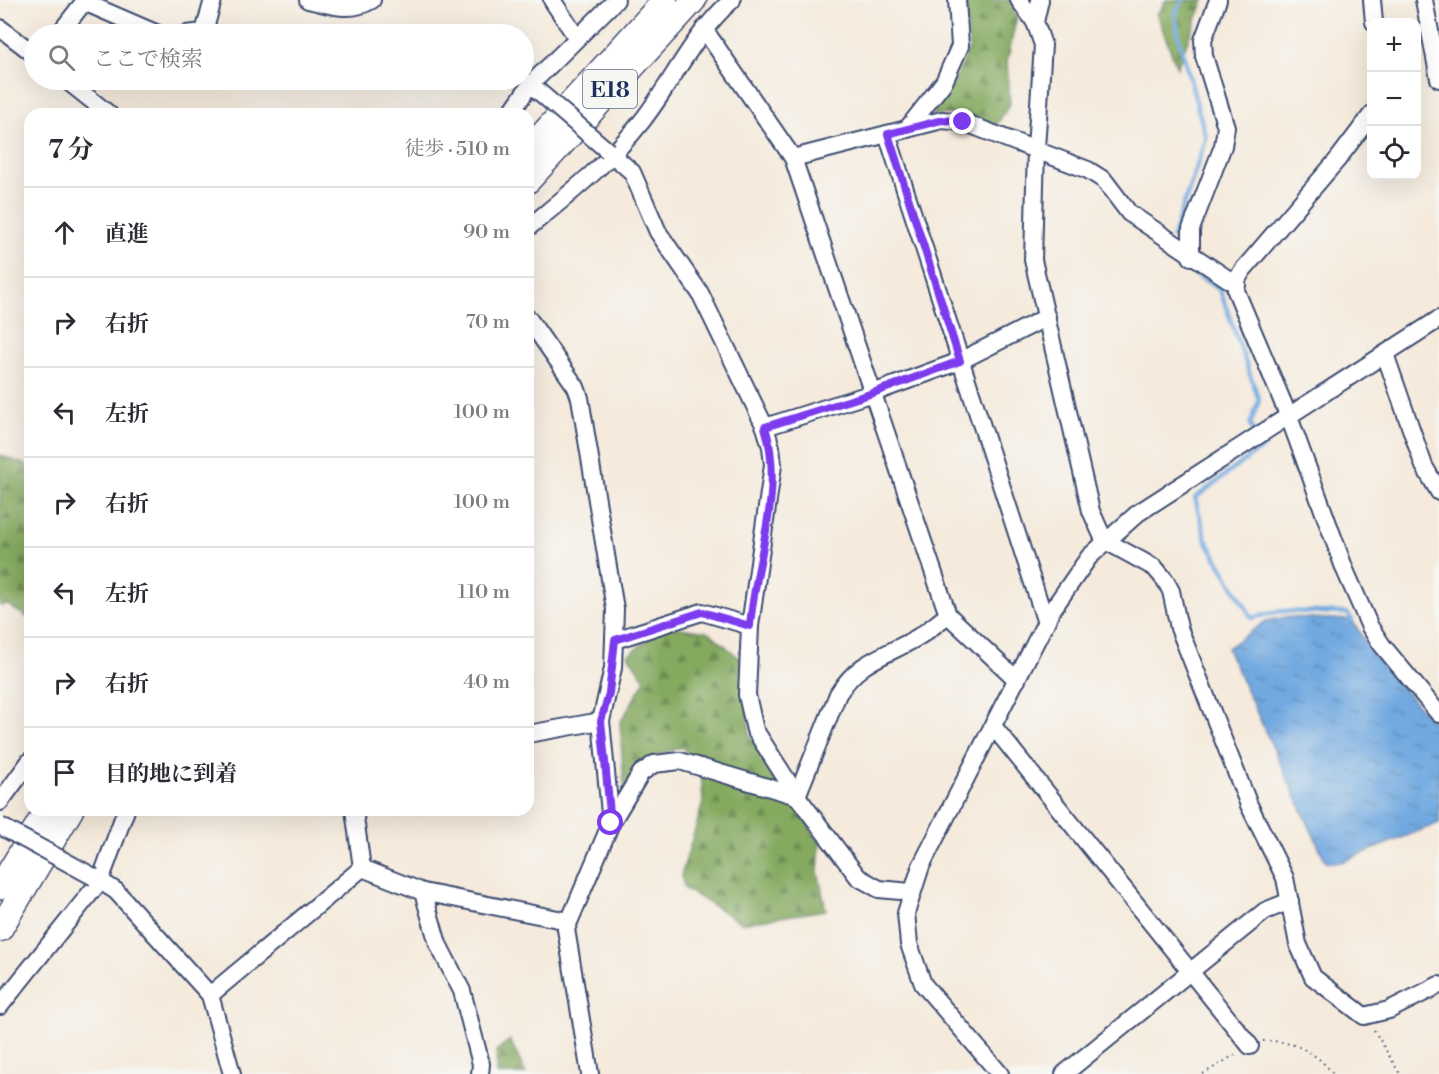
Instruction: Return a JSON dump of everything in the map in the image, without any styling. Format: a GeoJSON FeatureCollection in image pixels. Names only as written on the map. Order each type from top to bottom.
{"type":"FeatureCollection","features":[{"type":"Feature","properties":{"kind":"highway","name":"E18"},"geometry":{"type":"LineString","coordinates":[[534,143],[665,0]]}},
{"type":"Feature","properties":{"kind":"highway","name":"E18"},"geometry":{"type":"LineString","coordinates":[[534,174],[694,0]]}},
{"type":"Feature","properties":{"kind":"highway"},"geometry":{"type":"LineString","coordinates":[[0,887],[43,816]]}},
{"type":"Feature","properties":{"kind":"highway"},"geometry":{"type":"LineString","coordinates":[[0,929],[67,816]]}},
{"type":"Feature","properties":{"kind":"street"},"geometry":{"type":"LineString","coordinates":[[206,24],[213,0]]}},
{"type":"Feature","properties":{"kind":"street"},"geometry":{"type":"LineString","coordinates":[[308,0],[342,8],[360,7],[372,0]]}},
{"type":"Feature","properties":{"kind":"street"},"geometry":{"type":"LineString","coordinates":[[552,0],[577,38]]}},
{"type":"Feature","properties":{"kind":"street"},"geometry":{"type":"LineString","coordinates":[[534,87],[577,38],[616,0]]}},
{"type":"Feature","properties":{"kind":"street"},"geometry":{"type":"LineString","coordinates":[[534,223],[611,153],[644,119],[704,29],[732,0]]}},
{"type":"Feature","properties":{"kind":"street"},"geometry":{"type":"LineString","coordinates":[[907,129],[944,81],[960,46],[957,0]]}},
{"type":"Feature","properties":{"kind":"street"},"geometry":{"type":"LineString","coordinates":[[1019,0],[1035,22],[1043,45],[1036,148],[1034,260],[1091,511],[1104,540],[1155,568],[1166,580],[1171,591],[1179,628],[1249,805],[1285,878],[1298,944],[1313,977],[1364,1016],[1389,1010],[1439,985]]}},
{"type":"Feature","properties":{"kind":"street"},"geometry":{"type":"LineString","coordinates":[[1035,22],[1040,0]]}},
{"type":"Feature","properties":{"kind":"street"},"geometry":{"type":"LineString","coordinates":[[1187,254],[1191,229],[1222,146],[1226,127],[1204,56],[1203,40],[1218,0]]}},
{"type":"Feature","properties":{"kind":"street"},"geometry":{"type":"LineString","coordinates":[[1372,0],[1374,18]]}},
{"type":"Feature","properties":{"kind":"street"},"geometry":{"type":"LineString","coordinates":[[1424,0],[1439,79]]}},
{"type":"Feature","properties":{"kind":"street"},"geometry":{"type":"LineString","coordinates":[[67,24],[84,2],[135,24]]}},
{"type":"Feature","properties":{"kind":"street"},"geometry":{"type":"LineString","coordinates":[[0,27],[24,46]]}},
{"type":"Feature","properties":{"kind":"street"},"geometry":{"type":"LineString","coordinates":[[704,29],[793,158],[948,615],[1017,681]]}},
{"type":"Feature","properties":{"kind":"street"},"geometry":{"type":"LineString","coordinates":[[534,89],[632,172],[658,232],[700,293],[765,427],[771,447],[772,482],[750,626],[747,695],[754,730],[796,796],[858,877],[879,889],[910,892]]}},
{"type":"Feature","properties":{"kind":"street"},"geometry":{"type":"LineString","coordinates":[[79,90],[101,108]]}},
{"type":"Feature","properties":{"kind":"street"},"geometry":{"type":"LineString","coordinates":[[515,108],[531,90]]}},
{"type":"Feature","properties":{"kind":"street"},"geometry":{"type":"LineString","coordinates":[[793,158],[942,120],[963,122],[1036,148],[1096,175],[1104,180],[1129,213],[1160,236],[1237,285]]}},
{"type":"Feature","properties":{"kind":"street"},"geometry":{"type":"LineString","coordinates":[[1367,122],[1242,270],[1237,285],[1241,304],[1289,417],[1345,570],[1370,627],[1439,714]]}},
{"type":"Feature","properties":{"kind":"street"},"geometry":{"type":"LineString","coordinates":[[888,134],[1046,623]]}},
{"type":"Feature","properties":{"kind":"street"},"geometry":{"type":"LineString","coordinates":[[765,427],[873,393],[960,361],[1047,317]]}},
{"type":"Feature","properties":{"kind":"street"},"geometry":{"type":"LineString","coordinates":[[994,1072],[923,984],[909,944],[906,913],[910,892],[921,866],[1046,623],[1074,576],[1104,540],[1138,513],[1439,319]]}},
{"type":"Feature","properties":{"kind":"street"},"geometry":{"type":"LineString","coordinates":[[534,327],[576,387],[580,398],[615,609],[615,640],[609,693],[601,721],[611,823]]}},
{"type":"Feature","properties":{"kind":"street"},"geometry":{"type":"LineString","coordinates":[[1385,354],[1424,466],[1439,492]]}},
{"type":"Feature","properties":{"kind":"street"},"geometry":{"type":"LineString","coordinates":[[615,640],[702,612],[750,626]]}},
{"type":"Feature","properties":{"kind":"street"},"geometry":{"type":"LineString","coordinates":[[796,796],[838,694],[848,679],[865,663],[917,638],[948,615]]}},
{"type":"Feature","properties":{"kind":"street"},"geometry":{"type":"LineString","coordinates":[[534,733],[601,721]]}},
{"type":"Feature","properties":{"kind":"street"},"geometry":{"type":"LineString","coordinates":[[993,726],[1250,1046]]}},
{"type":"Feature","properties":{"kind":"street"},"geometry":{"type":"LineString","coordinates":[[590,1074],[566,930],[611,823],[641,773],[654,764],[680,761],[796,796]]}},
{"type":"Feature","properties":{"kind":"street"},"geometry":{"type":"LineString","coordinates":[[0,802],[24,769]]}},
{"type":"Feature","properties":{"kind":"street"},"geometry":{"type":"LineString","coordinates":[[0,1006],[97,879],[123,816]]}},
{"type":"Feature","properties":{"kind":"street"},"geometry":{"type":"LineString","coordinates":[[355,816],[362,868]]}},
{"type":"Feature","properties":{"kind":"street"},"geometry":{"type":"LineString","coordinates":[[0,826],[116,891],[210,995],[232,1074]]}},
{"type":"Feature","properties":{"kind":"street"},"geometry":{"type":"LineString","coordinates":[[362,868],[423,892],[568,921]]}},
{"type":"Feature","properties":{"kind":"street"},"geometry":{"type":"LineString","coordinates":[[210,995],[362,868]]}},
{"type":"Feature","properties":{"kind":"street"},"geometry":{"type":"LineString","coordinates":[[423,892],[438,944],[462,991],[479,1056],[480,1074]]}},
{"type":"Feature","properties":{"kind":"street"},"geometry":{"type":"LineString","coordinates":[[1064,1074],[1265,911],[1290,901]]}},
{"type":"Feature","properties":{"kind":"path"},"geometry":{"type":"LineString","coordinates":[[1364,1016],[1400,1074]]}},
{"type":"Feature","properties":{"kind":"path"},"geometry":{"type":"LineString","coordinates":[[1203,1074],[1250,1046],[1262,1041],[1281,1040],[1302,1048],[1324,1063],[1332,1074]]}},
{"type":"Feature","properties":{"kind":"green space"},"geometry":{"type":"Polygon","coordinates":[[[966,0],[1010,0],[1017,16],[1007,62],[1010,104],[995,127],[968,114],[932,115],[954,82],[969,48],[966,0]]]}},
{"type":"Feature","properties":{"kind":"green space"},"geometry":{"type":"Polygon","coordinates":[[[1166,0],[1204,0],[1177,68],[1157,14],[1166,0]]]}},
{"type":"Feature","properties":{"kind":"green space"},"geometry":{"type":"Polygon","coordinates":[[[0,455],[24,464],[24,615],[8,605],[0,606],[0,455]]]}},
{"type":"Feature","properties":{"kind":"green space"},"geometry":{"type":"Polygon","coordinates":[[[665,626],[709,632],[744,662],[750,736],[820,843],[818,871],[826,910],[742,923],[685,889],[681,876],[703,803],[701,769],[682,747],[650,758],[624,789],[620,723],[645,680],[628,655],[665,626]]]}},
{"type":"Feature","properties":{"kind":"green space"},"geometry":{"type":"Polygon","coordinates":[[[510,1040],[526,1074],[497,1074],[496,1051],[510,1040]]]}},
{"type":"Feature","properties":{"kind":"water"},"geometry":{"type":"Polygon","coordinates":[[[1285,617],[1352,620],[1374,656],[1439,729],[1439,823],[1341,862],[1326,862],[1227,648],[1266,621],[1285,617]]]}},
{"type":"Feature","properties":{"kind":"waterway"},"geometry":{"type":"LineString","coordinates":[[1173,237],[1206,138],[1179,39],[1175,14],[1183,0]]}},
{"type":"Feature","properties":{"kind":"waterway"},"geometry":{"type":"LineString","coordinates":[[1175,248],[1177,262],[1220,290],[1259,400],[1250,425],[1264,446],[1195,498],[1206,540],[1252,618],[1280,611],[1347,613],[1352,620]]}},
{"type":"Feature","properties":{"kind":"route"},"geometry":{"type":"LineString","coordinates":[[611,823],[601,721],[609,693],[615,640],[685,615],[702,612],[750,626],[772,482],[771,447],[765,427],[873,393],[960,361],[888,134],[942,120],[963,122]]}}]}
